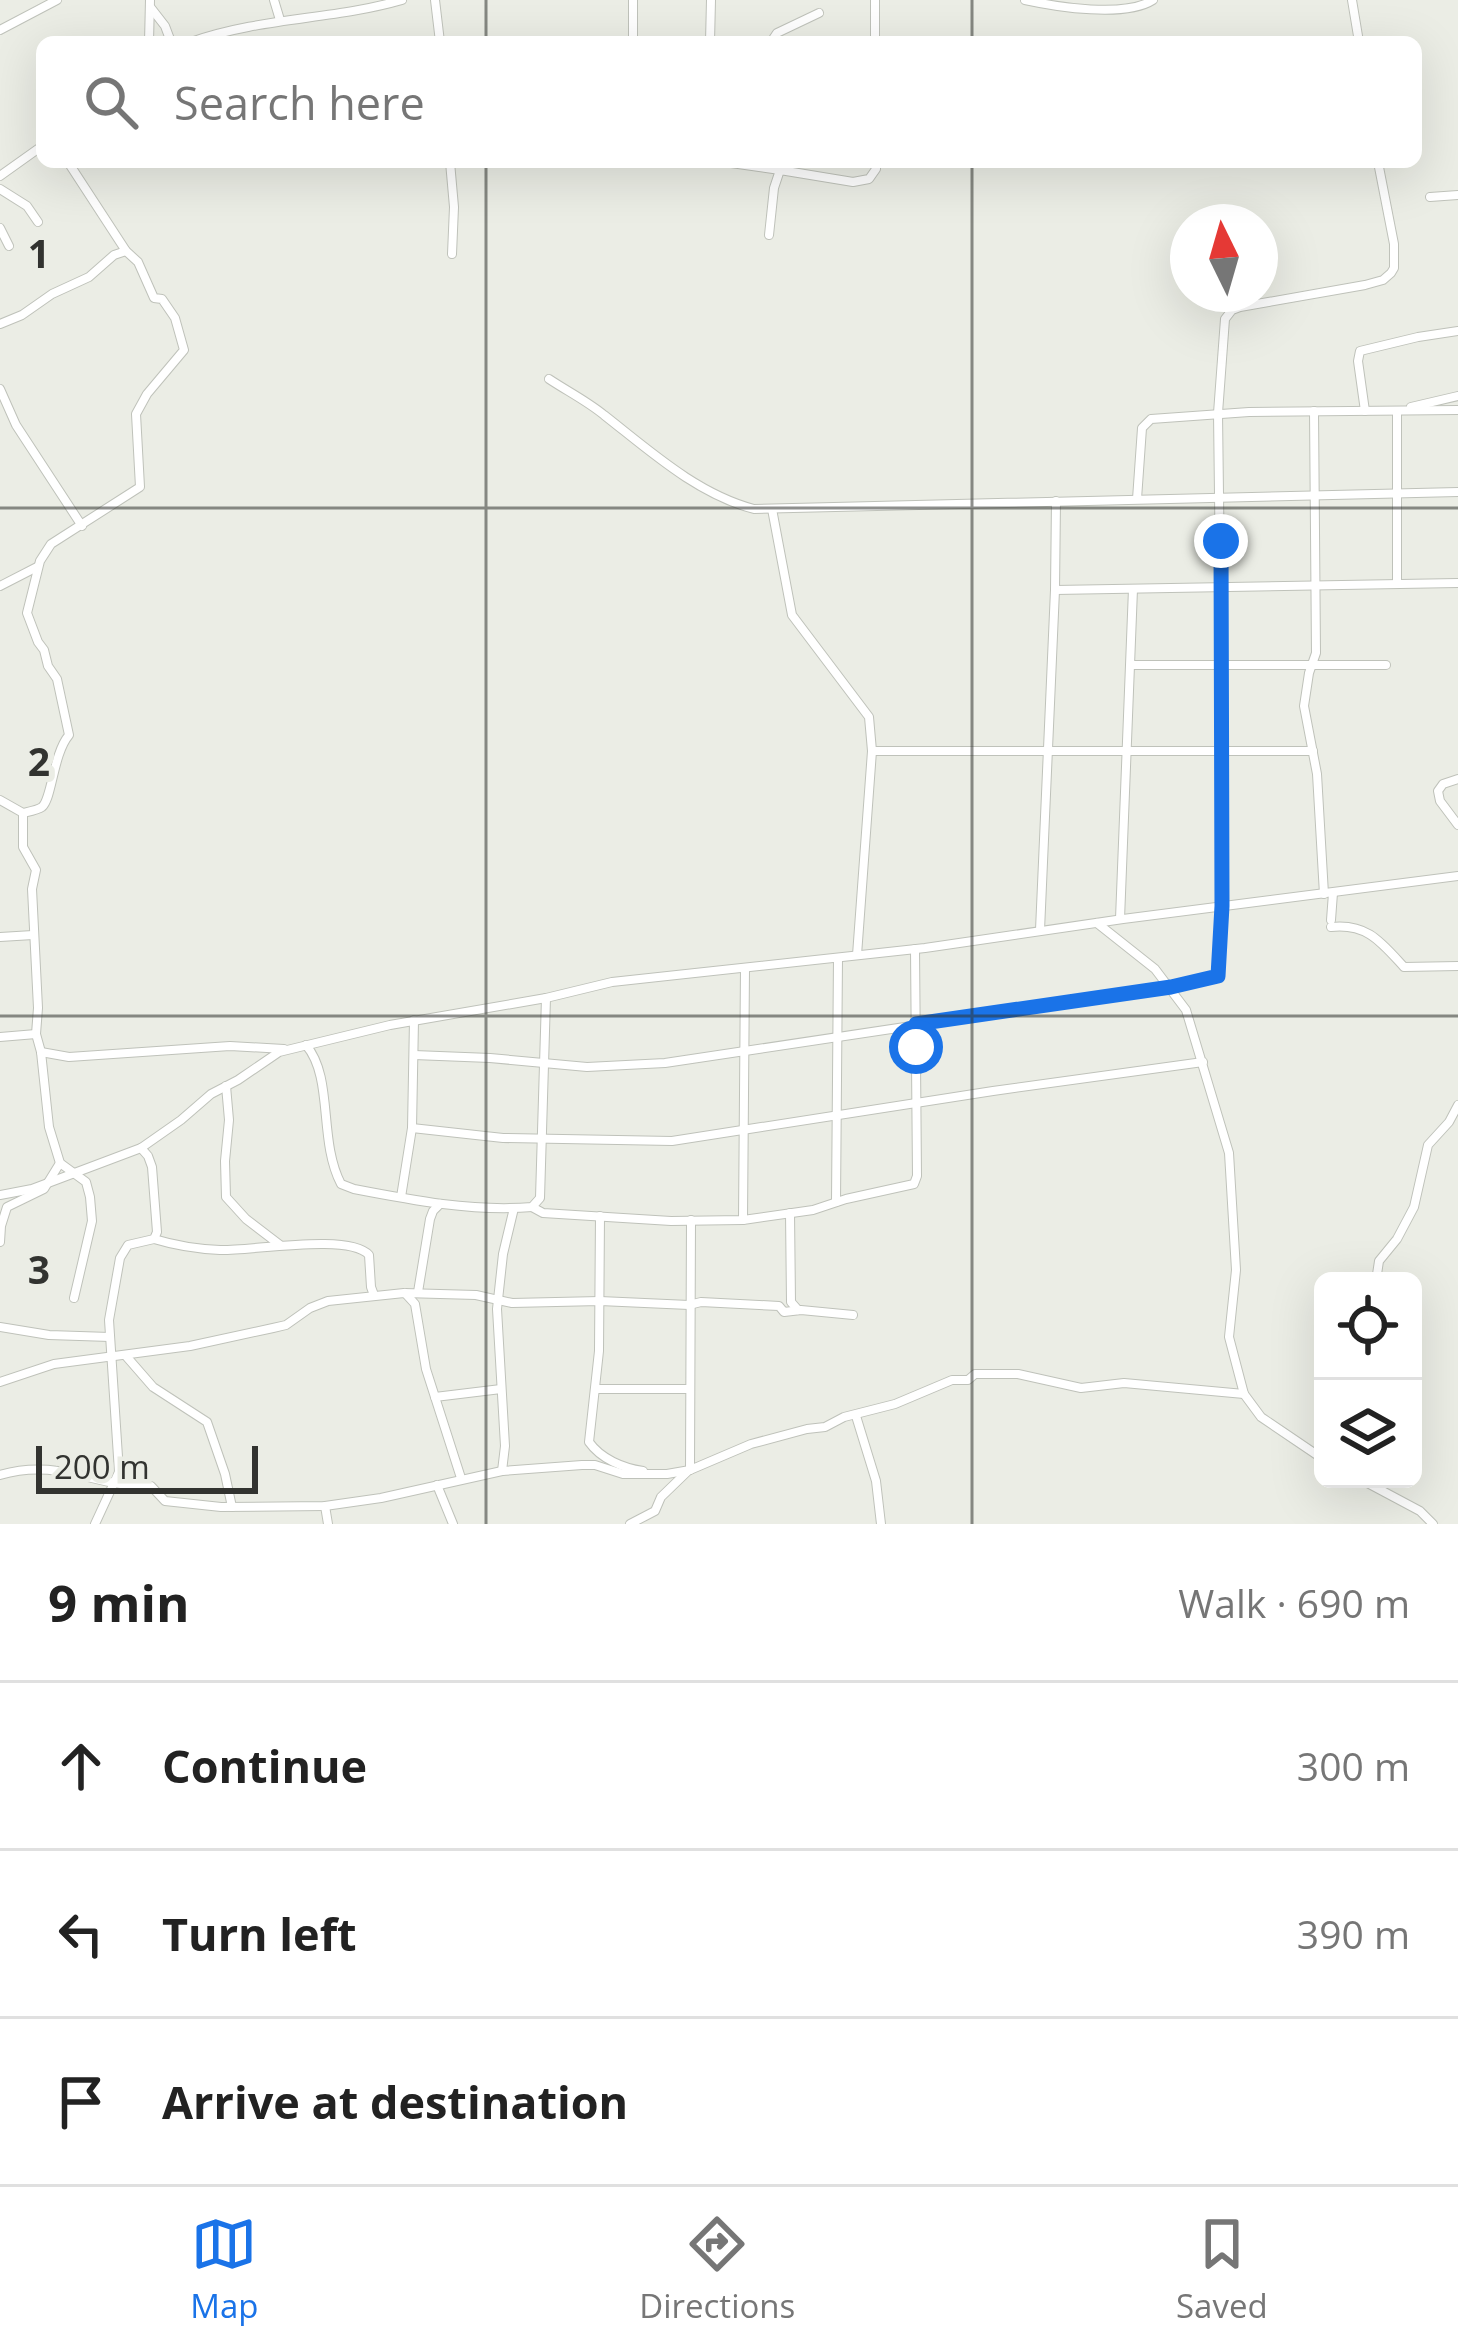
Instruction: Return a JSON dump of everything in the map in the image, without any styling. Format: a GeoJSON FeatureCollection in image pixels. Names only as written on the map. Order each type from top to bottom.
{"type":"FeatureCollection","features":[{"type":"Feature","properties":{"kind":"street"},"geometry":{"type":"LineString","coordinates":[[0,30],[57,0]]}},
{"type":"Feature","properties":{"kind":"street"},"geometry":{"type":"LineString","coordinates":[[274,0],[280,20]]}},
{"type":"Feature","properties":{"kind":"street"},"geometry":{"type":"LineString","coordinates":[[210,36],[402,0]]}},
{"type":"Feature","properties":{"kind":"street"},"geometry":{"type":"LineString","coordinates":[[435,0],[439,36]]}},
{"type":"Feature","properties":{"kind":"street"},"geometry":{"type":"LineString","coordinates":[[633,0],[633,36]]}},
{"type":"Feature","properties":{"kind":"street"},"geometry":{"type":"LineString","coordinates":[[710,36],[711,0]]}},
{"type":"Feature","properties":{"kind":"street"},"geometry":{"type":"LineString","coordinates":[[874,36],[875,0]]}},
{"type":"Feature","properties":{"kind":"street"},"geometry":{"type":"LineString","coordinates":[[1025,0],[1072,9],[1145,5],[1153,0]]}},
{"type":"Feature","properties":{"kind":"street"},"geometry":{"type":"LineString","coordinates":[[1352,0],[1358,36]]}},
{"type":"Feature","properties":{"kind":"street"},"geometry":{"type":"LineString","coordinates":[[148,36],[150,3]]}},
{"type":"Feature","properties":{"kind":"street"},"geometry":{"type":"LineString","coordinates":[[150,3],[169,36]]}},
{"type":"Feature","properties":{"kind":"street"},"geometry":{"type":"LineString","coordinates":[[775,36],[819,13]]}},
{"type":"Feature","properties":{"kind":"street"},"geometry":{"type":"LineString","coordinates":[[0,176],[36,150]]}},
{"type":"Feature","properties":{"kind":"street"},"geometry":{"type":"LineString","coordinates":[[0,800],[23,813],[40,808],[46,802],[61,744],[69,735],[57,679],[27,613],[38,566],[46,549],[140,487],[136,414],[184,350],[169,308],[163,299],[154,298],[138,262],[72,168]]}},
{"type":"Feature","properties":{"kind":"street"},"geometry":{"type":"LineString","coordinates":[[451,168],[452,254]]}},
{"type":"Feature","properties":{"kind":"street"},"geometry":{"type":"LineString","coordinates":[[769,235],[774,188],[782,168]]}},
{"type":"Feature","properties":{"kind":"street"},"geometry":{"type":"LineString","coordinates":[[792,168],[853,182],[869,179],[876,168]]}},
{"type":"Feature","properties":{"kind":"street"},"geometry":{"type":"LineString","coordinates":[[414,1055],[543,1064],[665,1063],[1218,976],[1222,666],[1218,413],[1224,325],[1232,310],[1365,285],[1393,271],[1394,244],[1379,168]]}},
{"type":"Feature","properties":{"kind":"street"},"geometry":{"type":"LineString","coordinates":[[0,189],[27,206],[38,221]]}},
{"type":"Feature","properties":{"kind":"street"},"geometry":{"type":"LineString","coordinates":[[1430,197],[1458,195]]}},
{"type":"Feature","properties":{"kind":"street"},"geometry":{"type":"LineString","coordinates":[[0,228],[9,246]]}},
{"type":"Feature","properties":{"kind":"street"},"geometry":{"type":"LineString","coordinates":[[0,323],[89,277],[126,250]]}},
{"type":"Feature","properties":{"kind":"street"},"geometry":{"type":"LineString","coordinates":[[1365,411],[1360,352],[1458,332]]}},
{"type":"Feature","properties":{"kind":"street"},"geometry":{"type":"LineString","coordinates":[[549,380],[601,412],[645,450],[729,502],[754,509],[1458,492]]}},
{"type":"Feature","properties":{"kind":"street"},"geometry":{"type":"LineString","coordinates":[[0,389],[16,425],[82,526]]}},
{"type":"Feature","properties":{"kind":"street"},"geometry":{"type":"LineString","coordinates":[[1397,411],[1458,396]]}},
{"type":"Feature","properties":{"kind":"street"},"geometry":{"type":"LineString","coordinates":[[1136,499],[1142,428],[1151,418],[1458,410]]}},
{"type":"Feature","properties":{"kind":"street"},"geometry":{"type":"LineString","coordinates":[[1314,411],[1316,653],[1304,706],[1317,775],[1331,924],[1367,932],[1404,968],[1458,967]]}},
{"type":"Feature","properties":{"kind":"street"},"geometry":{"type":"LineString","coordinates":[[1397,411],[1397,584]]}},
{"type":"Feature","properties":{"kind":"street"},"geometry":{"type":"LineString","coordinates":[[1040,930],[1056,501]]}},
{"type":"Feature","properties":{"kind":"street"},"geometry":{"type":"LineString","coordinates":[[772,508],[792,615],[868,717],[872,729],[857,955]]}},
{"type":"Feature","properties":{"kind":"street"},"geometry":{"type":"LineString","coordinates":[[0,586],[38,566]]}},
{"type":"Feature","properties":{"kind":"street"},"geometry":{"type":"LineString","coordinates":[[1055,590],[1458,583]]}},
{"type":"Feature","properties":{"kind":"street"},"geometry":{"type":"LineString","coordinates":[[1120,919],[1133,589]]}},
{"type":"Feature","properties":{"kind":"street"},"geometry":{"type":"LineString","coordinates":[[1131,665],[1386,665]]}},
{"type":"Feature","properties":{"kind":"street"},"geometry":{"type":"LineString","coordinates":[[872,751],[1313,751]]}},
{"type":"Feature","properties":{"kind":"street"},"geometry":{"type":"LineString","coordinates":[[1458,779],[1438,791],[1458,825]]}},
{"type":"Feature","properties":{"kind":"street"},"geometry":{"type":"LineString","coordinates":[[23,813],[23,847],[37,871],[32,890],[36,1034],[50,1127],[60,1163],[86,1182],[92,1221],[74,1298]]}},
{"type":"Feature","properties":{"kind":"street"},"geometry":{"type":"LineString","coordinates":[[0,1195],[32,1189],[141,1148],[272,1055],[414,1020],[612,982],[915,949],[1458,876]]}},
{"type":"Feature","properties":{"kind":"street"},"geometry":{"type":"LineString","coordinates":[[1097,923],[1155,969],[1186,1010],[1229,1154],[1236,1270],[1229,1337],[1244,1394],[1261,1417],[1314,1453]]}},
{"type":"Feature","properties":{"kind":"street"},"geometry":{"type":"LineString","coordinates":[[0,937],[33,935]]}},
{"type":"Feature","properties":{"kind":"street"},"geometry":{"type":"LineString","coordinates":[[306,1046],[320,1069],[325,1125],[337,1178],[354,1190],[442,1203],[532,1207],[544,1213],[691,1220],[790,1214],[914,1184],[915,949]]}},
{"type":"Feature","properties":{"kind":"street"},"geometry":{"type":"LineString","coordinates":[[836,1202],[838,958]]}},
{"type":"Feature","properties":{"kind":"street"},"geometry":{"type":"LineString","coordinates":[[742,1220],[745,968]]}},
{"type":"Feature","properties":{"kind":"street"},"geometry":{"type":"LineString","coordinates":[[532,1207],[540,1198],[546,998]]}},
{"type":"Feature","properties":{"kind":"street"},"geometry":{"type":"LineString","coordinates":[[401,1197],[412,1129],[414,1020]]}},
{"type":"Feature","properties":{"kind":"street"},"geometry":{"type":"LineString","coordinates":[[0,1037],[36,1034]]}},
{"type":"Feature","properties":{"kind":"street"},"geometry":{"type":"LineString","coordinates":[[41,1052],[69,1057],[230,1046],[289,1049]]}},
{"type":"Feature","properties":{"kind":"street"},"geometry":{"type":"LineString","coordinates":[[412,1129],[502,1138],[656,1142],[1203,1062]]}},
{"type":"Feature","properties":{"kind":"street"},"geometry":{"type":"LineString","coordinates":[[226,1086],[230,1120],[226,1197],[281,1246]]}},
{"type":"Feature","properties":{"kind":"street"},"geometry":{"type":"LineString","coordinates":[[1377,1272],[1379,1261],[1414,1207],[1428,1145],[1458,1106]]}},
{"type":"Feature","properties":{"kind":"street"},"geometry":{"type":"LineString","coordinates":[[141,1148],[152,1166],[154,1239]]}},
{"type":"Feature","properties":{"kind":"street"},"geometry":{"type":"LineString","coordinates":[[0,1242],[7,1207],[38,1194],[60,1163]]}},
{"type":"Feature","properties":{"kind":"street"},"geometry":{"type":"LineString","coordinates":[[442,1203],[430,1219],[415,1304],[420,1342],[461,1478]]}},
{"type":"Feature","properties":{"kind":"street"},"geometry":{"type":"LineString","coordinates":[[502,1471],[506,1456],[496,1326],[503,1254],[514,1208]]}},
{"type":"Feature","properties":{"kind":"street"},"geometry":{"type":"LineString","coordinates":[[790,1214],[791,1302],[798,1310]]}},
{"type":"Feature","properties":{"kind":"street"},"geometry":{"type":"LineString","coordinates":[[600,1216],[596,1389],[589,1438],[593,1449],[628,1468],[690,1469]]}},
{"type":"Feature","properties":{"kind":"street"},"geometry":{"type":"LineString","coordinates":[[630,1524],[655,1511],[690,1469],[691,1220]]}},
{"type":"Feature","properties":{"kind":"street"},"geometry":{"type":"LineString","coordinates":[[95,1524],[118,1472],[110,1305],[124,1249],[154,1239],[185,1248],[224,1250],[329,1244],[362,1247],[369,1255],[374,1295]]}},
{"type":"Feature","properties":{"kind":"street"},"geometry":{"type":"LineString","coordinates":[[404,1292],[415,1304]]}},
{"type":"Feature","properties":{"kind":"street"},"geometry":{"type":"LineString","coordinates":[[0,1382],[54,1364],[126,1356],[286,1325],[328,1301],[404,1292],[476,1295],[512,1303],[701,1302],[853,1315]]}},
{"type":"Feature","properties":{"kind":"street"},"geometry":{"type":"LineString","coordinates":[[0,1327],[66,1337],[110,1337]]}},
{"type":"Feature","properties":{"kind":"street"},"geometry":{"type":"LineString","coordinates":[[126,1356],[153,1387],[207,1422],[232,1507]]}},
{"type":"Feature","properties":{"kind":"street"},"geometry":{"type":"LineString","coordinates":[[0,1475],[58,1469],[130,1487],[151,1486],[165,1501],[232,1507],[325,1506],[502,1471],[595,1465],[649,1476],[690,1469],[751,1444],[824,1427],[975,1374],[1018,1374],[1081,1388],[1124,1383],[1244,1394]]}},
{"type":"Feature","properties":{"kind":"street"},"geometry":{"type":"LineString","coordinates":[[435,1397],[501,1389]]}},
{"type":"Feature","properties":{"kind":"street"},"geometry":{"type":"LineString","coordinates":[[596,1389],[689,1389]]}},
{"type":"Feature","properties":{"kind":"street"},"geometry":{"type":"LineString","coordinates":[[856,1416],[876,1481],[881,1524]]}},
{"type":"Feature","properties":{"kind":"street"},"geometry":{"type":"LineString","coordinates":[[436,1485],[453,1524]]}},
{"type":"Feature","properties":{"kind":"street"},"geometry":{"type":"LineString","coordinates":[[1377,1488],[1420,1511],[1433,1524]]}},
{"type":"Feature","properties":{"kind":"street"},"geometry":{"type":"LineString","coordinates":[[325,1506],[328,1524]]}},
{"type":"Feature","properties":{"kind":"route"},"geometry":{"type":"LineString","coordinates":[[916,1047],[916,1024],[1218,976],[1221,541]]}}]}
